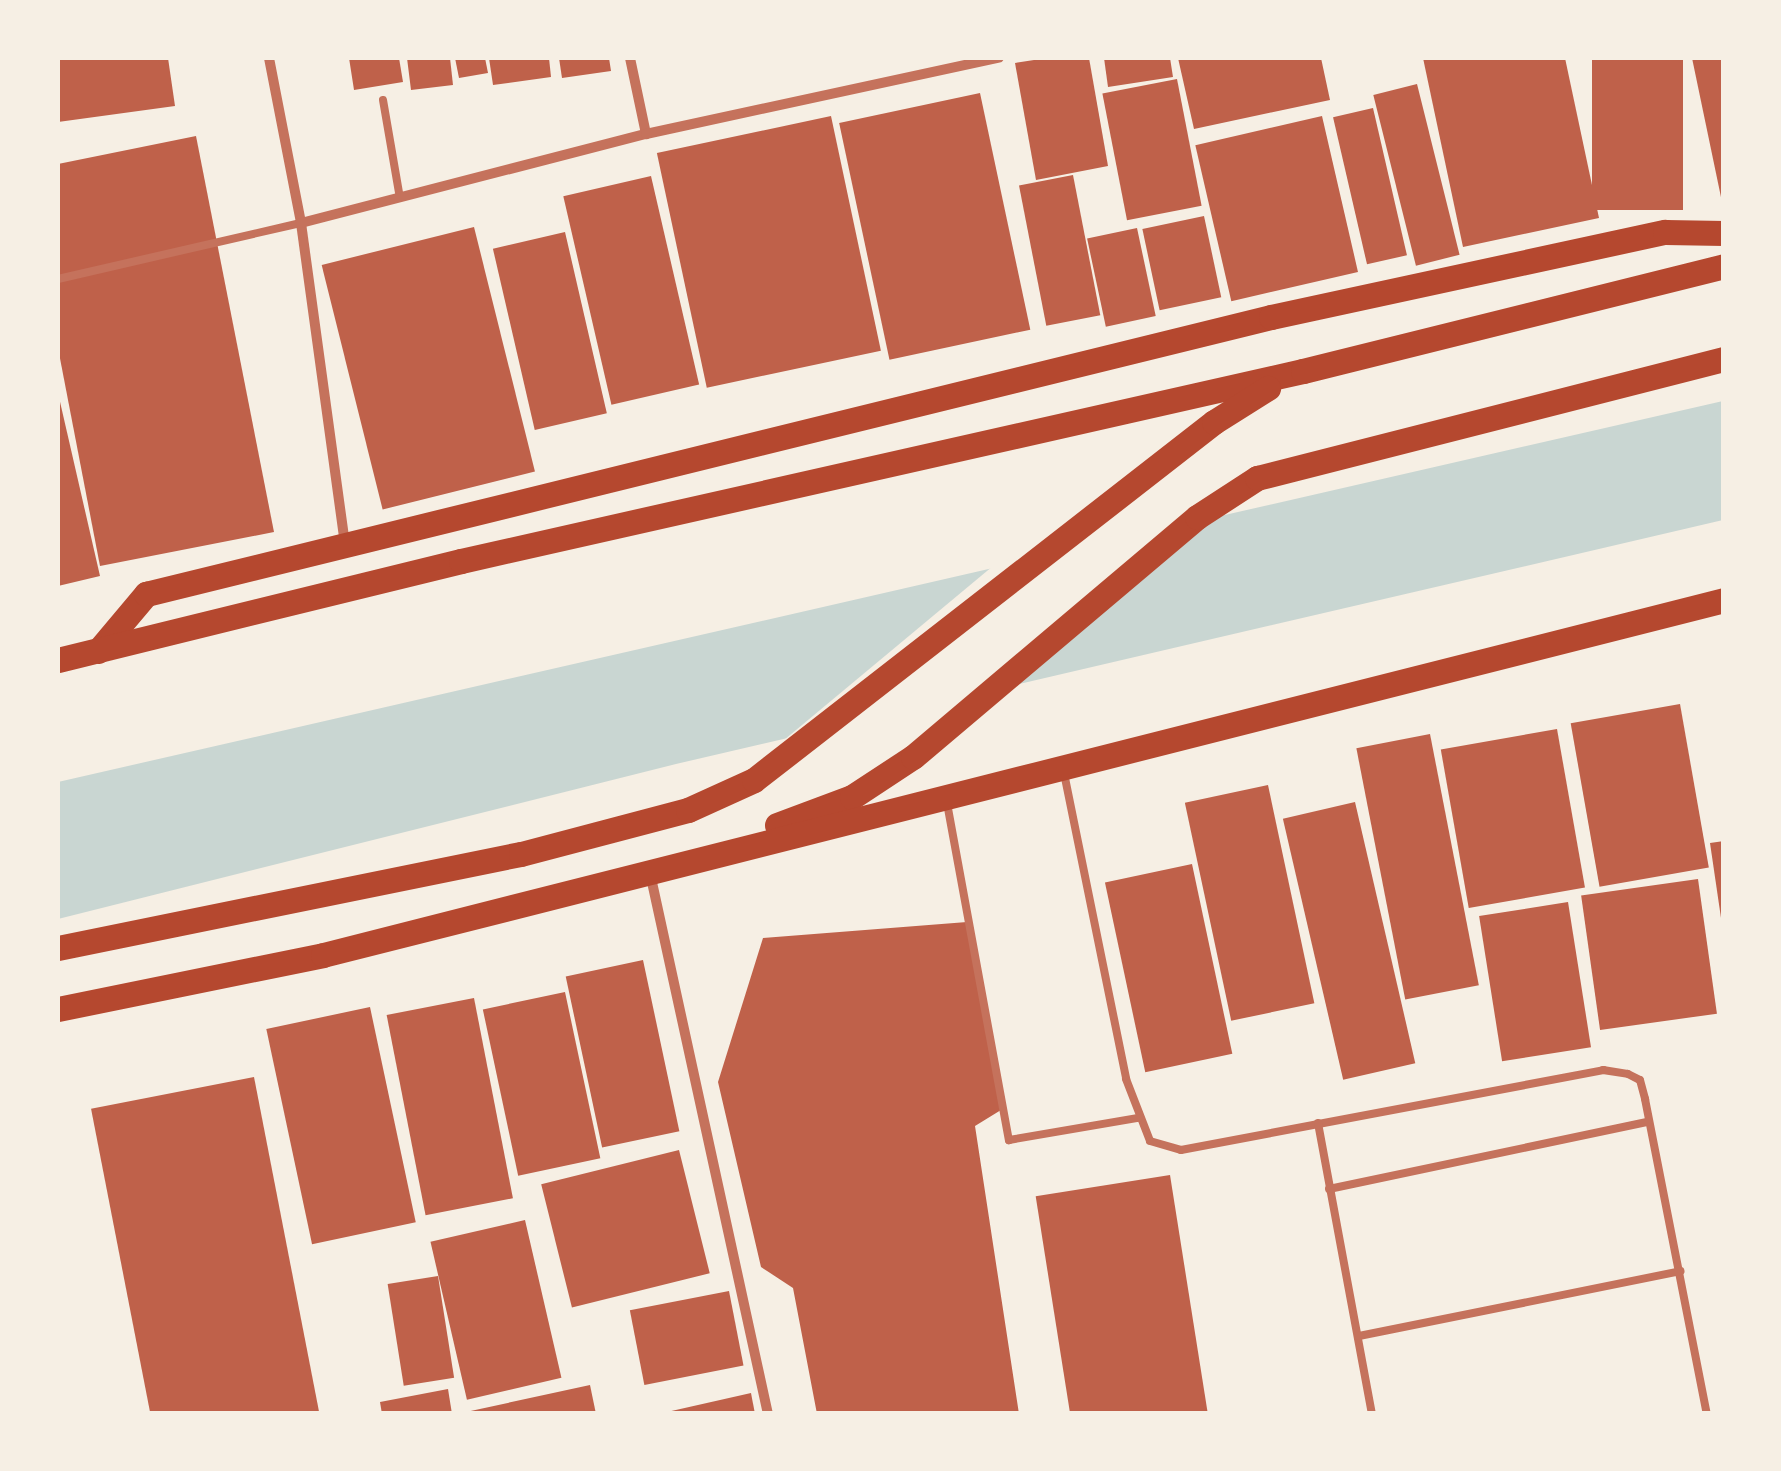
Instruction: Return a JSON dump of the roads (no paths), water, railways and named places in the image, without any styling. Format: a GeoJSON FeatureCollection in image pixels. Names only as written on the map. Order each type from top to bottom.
{"type":"FeatureCollection","features":[{"type":"Feature","properties":{"kind":"main road"},"geometry":{"type":"LineString","coordinates":[[98,651],[146,594],[1271,317],[1665,232],[1724,233]]}},
{"type":"Feature","properties":{"kind":"main road"},"geometry":{"type":"LineString","coordinates":[[58,660],[461,561],[1302,372],[1724,266]]}},
{"type":"Feature","properties":{"kind":"main road"},"geometry":{"type":"LineString","coordinates":[[228,974],[798,820],[852,796],[931,743],[1196,518],[1257,478],[1724,359]]}},
{"type":"Feature","properties":{"kind":"main road"},"geometry":{"type":"LineString","coordinates":[[58,948],[456,869],[688,810],[754,780],[1214,422],[1302,372]]}},
{"type":"Feature","properties":{"kind":"main road"},"geometry":{"type":"LineString","coordinates":[[58,1010],[228,974],[650,873],[1724,600]]}},
{"type":"Feature","properties":{"kind":"street"},"geometry":{"type":"LineString","coordinates":[[269,58],[300,223],[346,544]]}},
{"type":"Feature","properties":{"kind":"street"},"geometry":{"type":"LineString","coordinates":[[630,58],[646,134]]}},
{"type":"Feature","properties":{"kind":"street"},"geometry":{"type":"LineString","coordinates":[[300,223],[646,134],[1000,58]]}},
{"type":"Feature","properties":{"kind":"street"},"geometry":{"type":"LineString","coordinates":[[650,873],[768,1414]]}},
{"type":"Feature","properties":{"kind":"lane"},"geometry":{"type":"LineString","coordinates":[[384,100],[400,198]]}},
{"type":"Feature","properties":{"kind":"lane"},"geometry":{"type":"LineString","coordinates":[[58,278],[300,223]]}},
{"type":"Feature","properties":{"kind":"lane"},"geometry":{"type":"LineString","coordinates":[[1064,768],[1138,1118],[1150,1141],[1180,1150],[1603,1070],[1640,1080],[1707,1414]]}},
{"type":"Feature","properties":{"kind":"lane"},"geometry":{"type":"LineString","coordinates":[[946,798],[1009,1140],[1138,1118]]}},
{"type":"Feature","properties":{"kind":"lane"},"geometry":{"type":"LineString","coordinates":[[1329,1189],[1648,1122]]}},
{"type":"Feature","properties":{"kind":"lane"},"geometry":{"type":"LineString","coordinates":[[1318,1124],[1372,1414]]}},
{"type":"Feature","properties":{"kind":"lane"},"geometry":{"type":"LineString","coordinates":[[1358,1336],[1681,1270]]}}]}
